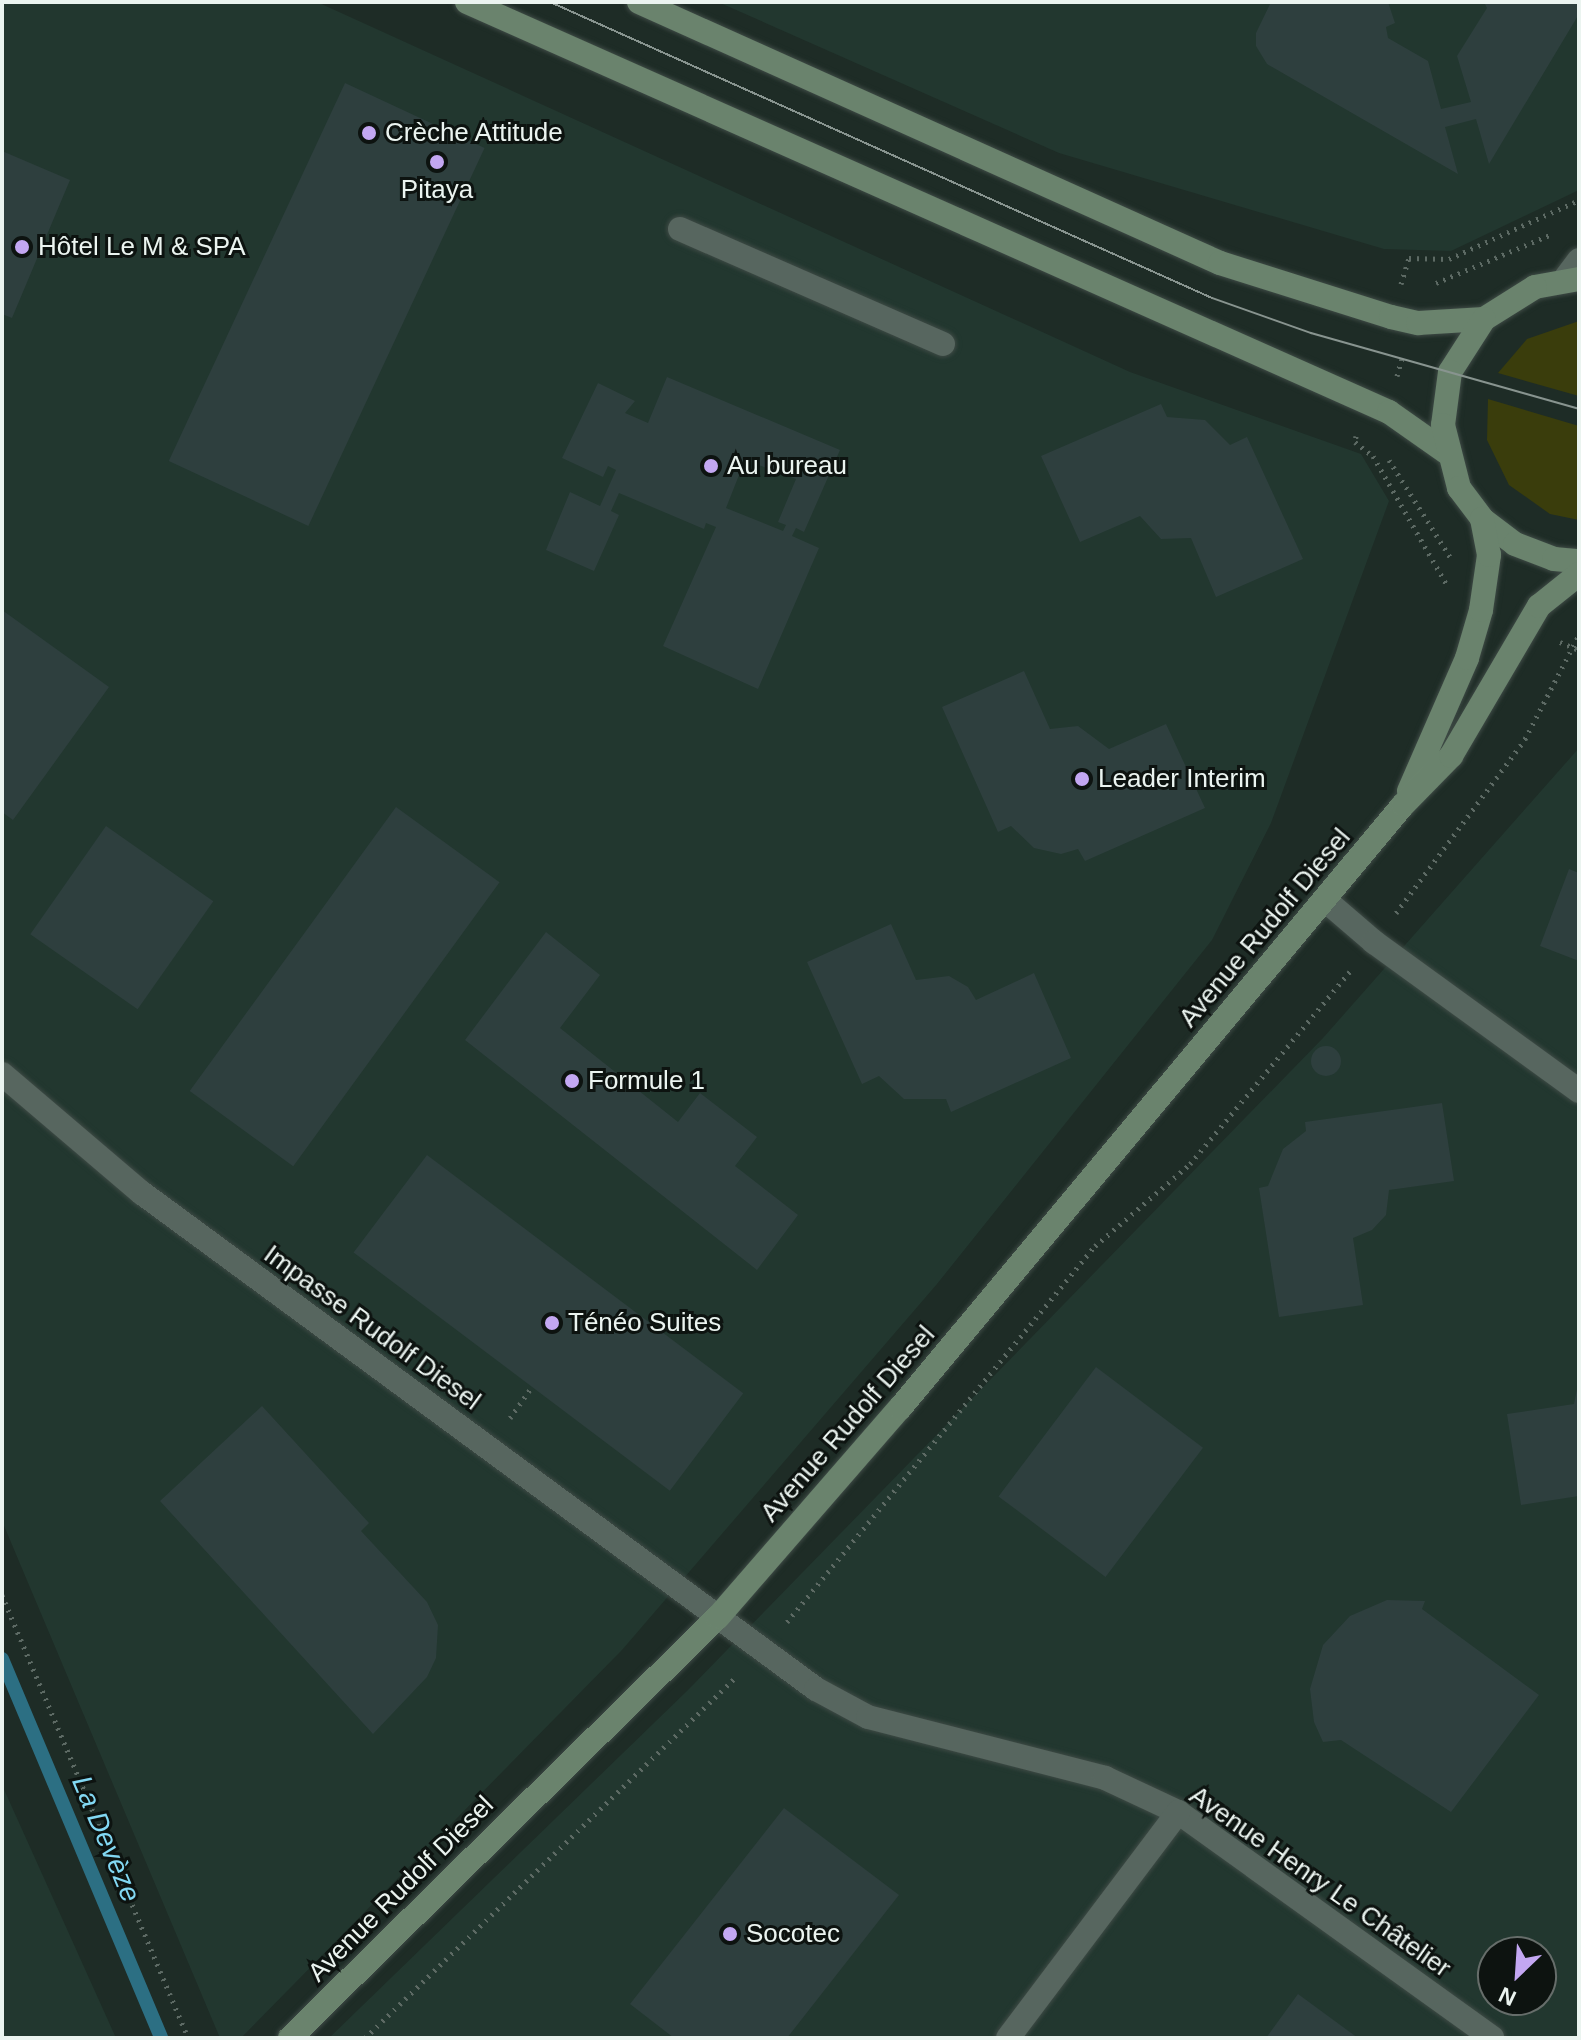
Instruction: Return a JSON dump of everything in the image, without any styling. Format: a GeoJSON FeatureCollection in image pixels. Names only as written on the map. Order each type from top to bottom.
{"type":"FeatureCollection","features":[{"type":"Feature","properties":{"kind":"street"},"geometry":{"type":"LineString","coordinates":[[467,2],[1389,412],[1446,452]]}},
{"type":"Feature","properties":{"kind":"street"},"geometry":{"type":"LineString","coordinates":[[639,2],[1220,263],[1418,323],[1484,319]]}},
{"type":"Feature","properties":{"kind":"street"},"geometry":{"type":"LineString","coordinates":[[680,229],[943,344]]}},
{"type":"Feature","properties":{"kind":"street"},"geometry":{"type":"LineString","coordinates":[[1574,273],[1508,300],[1484,319],[1450,372],[1444,399],[1446,452],[1459,488],[1482,519],[1515,544],[1554,559],[1579,561]]}},
{"type":"Feature","properties":{"kind":"street","name":"Avenue Rudolf Diesel"},"geometry":{"type":"LineString","coordinates":[[1403,805],[1467,658],[1481,610],[1489,555],[1482,519]]}},
{"type":"Feature","properties":{"kind":"street","name":"Avenue Rudolf Diesel"},"geometry":{"type":"LineString","coordinates":[[290,2038],[718,1617],[900,1408],[1403,805],[1472,727],[1539,606],[1579,574]]}},
{"type":"Feature","properties":{"kind":"street"},"geometry":{"type":"LineString","coordinates":[[1325,900],[1374,942],[1579,1091]]}},
{"type":"Feature","properties":{"kind":"street","name":"Impasse Rudolf Diesel"},"geometry":{"type":"LineString","coordinates":[[2,1074],[142,1193],[718,1617]]}},
{"type":"Feature","properties":{"kind":"street","name":"Avenue Henry Le Châtelier"},"geometry":{"type":"LineString","coordinates":[[718,1617],[765,1648],[816,1689],[868,1717],[1105,1778],[1178,1812],[1492,2038]]}},
{"type":"Feature","properties":{"kind":"street"},"geometry":{"type":"LineString","coordinates":[[1008,2038],[1178,1812]]}},
{"type":"Feature","properties":{"kind":"path"},"geometry":{"type":"LineString","coordinates":[[1389,412],[1401,358],[1433,284],[1558,231]]}},
{"type":"Feature","properties":{"kind":"path"},"geometry":{"type":"LineString","coordinates":[[365,2038],[765,1648],[1095,1246],[1190,1164],[1374,942],[1525,739],[1579,635]]}},
{"type":"Feature","properties":{"kind":"path"},"geometry":{"type":"LineString","coordinates":[[2,1595],[188,2038]]}},
{"type":"Feature","properties":{"kind":"shaded area"},"geometry":{"type":"Polygon","coordinates":[[[2,2],[317,2],[1130,372],[1361,454],[1389,501],[1271,823],[1212,940],[937,1284],[622,1650],[241,2038],[220,2038],[2,1521],[2,2]]]}},
{"type":"Feature","properties":{"kind":"shaded area"},"geometry":{"type":"Polygon","coordinates":[[[718,2],[1579,2],[1579,190],[1451,251],[1384,249],[1059,153],[718,2]]]}},
{"type":"Feature","properties":{"kind":"shaded area"},"geometry":{"type":"Polygon","coordinates":[[[1579,748],[1579,2038],[329,2038],[688,1690],[1323,1038],[1579,748]]]}},
{"type":"Feature","properties":{"kind":"shaded area"},"geometry":{"type":"Polygon","coordinates":[[[2,1785],[116,2038],[2,2038],[2,1785]]]}},
{"type":"Feature","properties":{"kind":"green space"},"geometry":{"type":"Polygon","coordinates":[[[1579,321],[1579,396],[1498,373],[1527,339],[1579,321]]]}},
{"type":"Feature","properties":{"kind":"green space"},"geometry":{"type":"Polygon","coordinates":[[[1488,399],[1579,426],[1579,520],[1550,514],[1509,485],[1487,440],[1488,399]]]}},
{"type":"Feature","properties":{"kind":"building"},"geometry":{"type":"Polygon","coordinates":[[[1271,2],[1388,2],[1395,23],[1386,27],[1388,38],[1428,61],[1441,109],[1471,102],[1457,56],[1487,8],[1484,2],[1579,2],[1579,14],[1489,164],[1476,119],[1445,127],[1458,174],[1267,64],[1256,46],[1256,33],[1271,2]]]}},
{"type":"Feature","properties":{"kind":"building"},"geometry":{"type":"Polygon","coordinates":[[[345,83],[485,148],[308,526],[169,461],[345,83]]]}},
{"type":"Feature","properties":{"kind":"building","name":"Hôtel Le M & SPA"},"geometry":{"type":"Polygon","coordinates":[[[2,151],[70,180],[12,318],[2,314],[2,151]]]}},
{"type":"Feature","properties":{"kind":"building"},"geometry":{"type":"Polygon","coordinates":[[[667,377],[840,450],[804,532],[796,528],[792,536],[819,548],[758,689],[663,646],[716,527],[706,523],[704,529],[619,493],[611,511],[619,515],[594,571],[546,550],[570,492],[600,506],[616,470],[608,466],[603,477],[562,458],[598,383],[635,401],[625,413],[648,423],[667,377]],[[745,460],[726,508],[783,531],[786,525],[778,522],[796,479],[745,460]]]}},
{"type":"Feature","properties":{"kind":"building"},"geometry":{"type":"Polygon","coordinates":[[[1161,404],[1167,417],[1205,420],[1230,445],[1247,437],[1303,559],[1216,597],[1191,538],[1161,539],[1140,516],[1080,542],[1041,456],[1161,404]]]}},
{"type":"Feature","properties":{"kind":"building"},"geometry":{"type":"Polygon","coordinates":[[[2,610],[109,687],[13,820],[2,812],[2,610]]]}},
{"type":"Feature","properties":{"kind":"building","name":"Leader Interim"},"geometry":{"type":"Polygon","coordinates":[[[1024,671],[1050,729],[1078,726],[1109,749],[1166,724],[1205,808],[1085,861],[1078,849],[1061,854],[1034,848],[1011,826],[998,832],[942,707],[1024,671]]]}},
{"type":"Feature","properties":{"kind":"building"},"geometry":{"type":"Polygon","coordinates":[[[396,807],[500,882],[293,1166],[190,1091],[396,807]]]}},
{"type":"Feature","properties":{"kind":"building"},"geometry":{"type":"Polygon","coordinates":[[[106,826],[213,901],[138,1009],[30,934],[106,826]]]}},
{"type":"Feature","properties":{"kind":"building"},"geometry":{"type":"Polygon","coordinates":[[[1569,869],[1579,873],[1579,961],[1540,946],[1569,869]]]}},
{"type":"Feature","properties":{"kind":"building"},"geometry":{"type":"Polygon","coordinates":[[[891,924],[916,980],[949,976],[968,987],[976,1000],[1034,973],[1071,1058],[951,1112],[946,1099],[904,1099],[879,1076],[862,1084],[807,962],[891,924]]]}},
{"type":"Feature","properties":{"kind":"building","name":"Formule 1"},"geometry":{"type":"Polygon","coordinates":[[[546,932],[600,975],[560,1028],[678,1122],[700,1093],[757,1137],[735,1166],[798,1215],[757,1270],[465,1040],[546,932]]]}},
{"type":"Feature","properties":{"kind":"building"},"geometry":{"type":"Polygon","coordinates":[[[1326,1046],[1337,1050],[1341,1061],[1337,1072],[1326,1076],[1315,1072],[1311,1061],[1315,1050],[1326,1046]]]}},
{"type":"Feature","properties":{"kind":"building"},"geometry":{"type":"Polygon","coordinates":[[[1442,1103],[1454,1181],[1389,1190],[1386,1215],[1372,1230],[1353,1238],[1363,1305],[1279,1317],[1259,1188],[1268,1186],[1283,1149],[1306,1131],[1305,1122],[1442,1103]]]}},
{"type":"Feature","properties":{"kind":"building","name":"Ténéo Suites"},"geometry":{"type":"Polygon","coordinates":[[[427,1155],[743,1393],[670,1491],[354,1252],[427,1155]]]}},
{"type":"Feature","properties":{"kind":"building"},"geometry":{"type":"Polygon","coordinates":[[[1096,1367],[1203,1448],[1106,1577],[999,1496],[1096,1367]]]}},
{"type":"Feature","properties":{"kind":"building"},"geometry":{"type":"Polygon","coordinates":[[[1579,1379],[1579,1496],[1521,1505],[1507,1414],[1574,1404],[1579,1379]]]}},
{"type":"Feature","properties":{"kind":"building"},"geometry":{"type":"Polygon","coordinates":[[[262,1406],[369,1523],[361,1531],[427,1602],[438,1625],[436,1658],[427,1677],[373,1734],[160,1501],[262,1406]]]}},
{"type":"Feature","properties":{"kind":"building"},"geometry":{"type":"Polygon","coordinates":[[[1387,1600],[1425,1601],[1422,1609],[1539,1695],[1451,1812],[1341,1740],[1323,1742],[1314,1722],[1310,1689],[1323,1645],[1350,1616],[1387,1600]]]}},
{"type":"Feature","properties":{"kind":"building"},"geometry":{"type":"Polygon","coordinates":[[[784,1808],[899,1895],[787,2038],[674,2038],[630,2004],[784,1808]]]}},
{"type":"Feature","properties":{"kind":"building"},"geometry":{"type":"Polygon","coordinates":[[[1298,1994],[1358,2038],[1266,2038],[1298,1994]]]}},
{"type":"Feature","properties":{"kind":"waterway","name":"La Devèze"},"geometry":{"type":"LineString","coordinates":[[2,1659],[161,2038]]}},
{"type":"Feature","properties":{"kind":"tram line"},"geometry":{"type":"LineString","coordinates":[[550,2],[1212,298],[1311,333],[1579,409]]}},
{"type":"Feature","properties":{"kind":"place","name":"Crèche Attitude"},"geometry":{"type":"Point","coordinates":[369,133]}},
{"type":"Feature","properties":{"kind":"place","name":"Pitaya"},"geometry":{"type":"Point","coordinates":[437,162]}},
{"type":"Feature","properties":{"kind":"place","name":"Hôtel Le M & SPA"},"geometry":{"type":"Point","coordinates":[22,247]}},
{"type":"Feature","properties":{"kind":"place","name":"Au bureau"},"geometry":{"type":"Point","coordinates":[711,466]}},
{"type":"Feature","properties":{"kind":"place","name":"Leader Interim"},"geometry":{"type":"Point","coordinates":[1082,779]}},
{"type":"Feature","properties":{"kind":"place","name":"Formule 1"},"geometry":{"type":"Point","coordinates":[572,1081]}},
{"type":"Feature","properties":{"kind":"place","name":"Ténéo Suites"},"geometry":{"type":"Point","coordinates":[552,1323]}},
{"type":"Feature","properties":{"kind":"place","name":"Socotec"},"geometry":{"type":"Point","coordinates":[730,1934]}}]}
